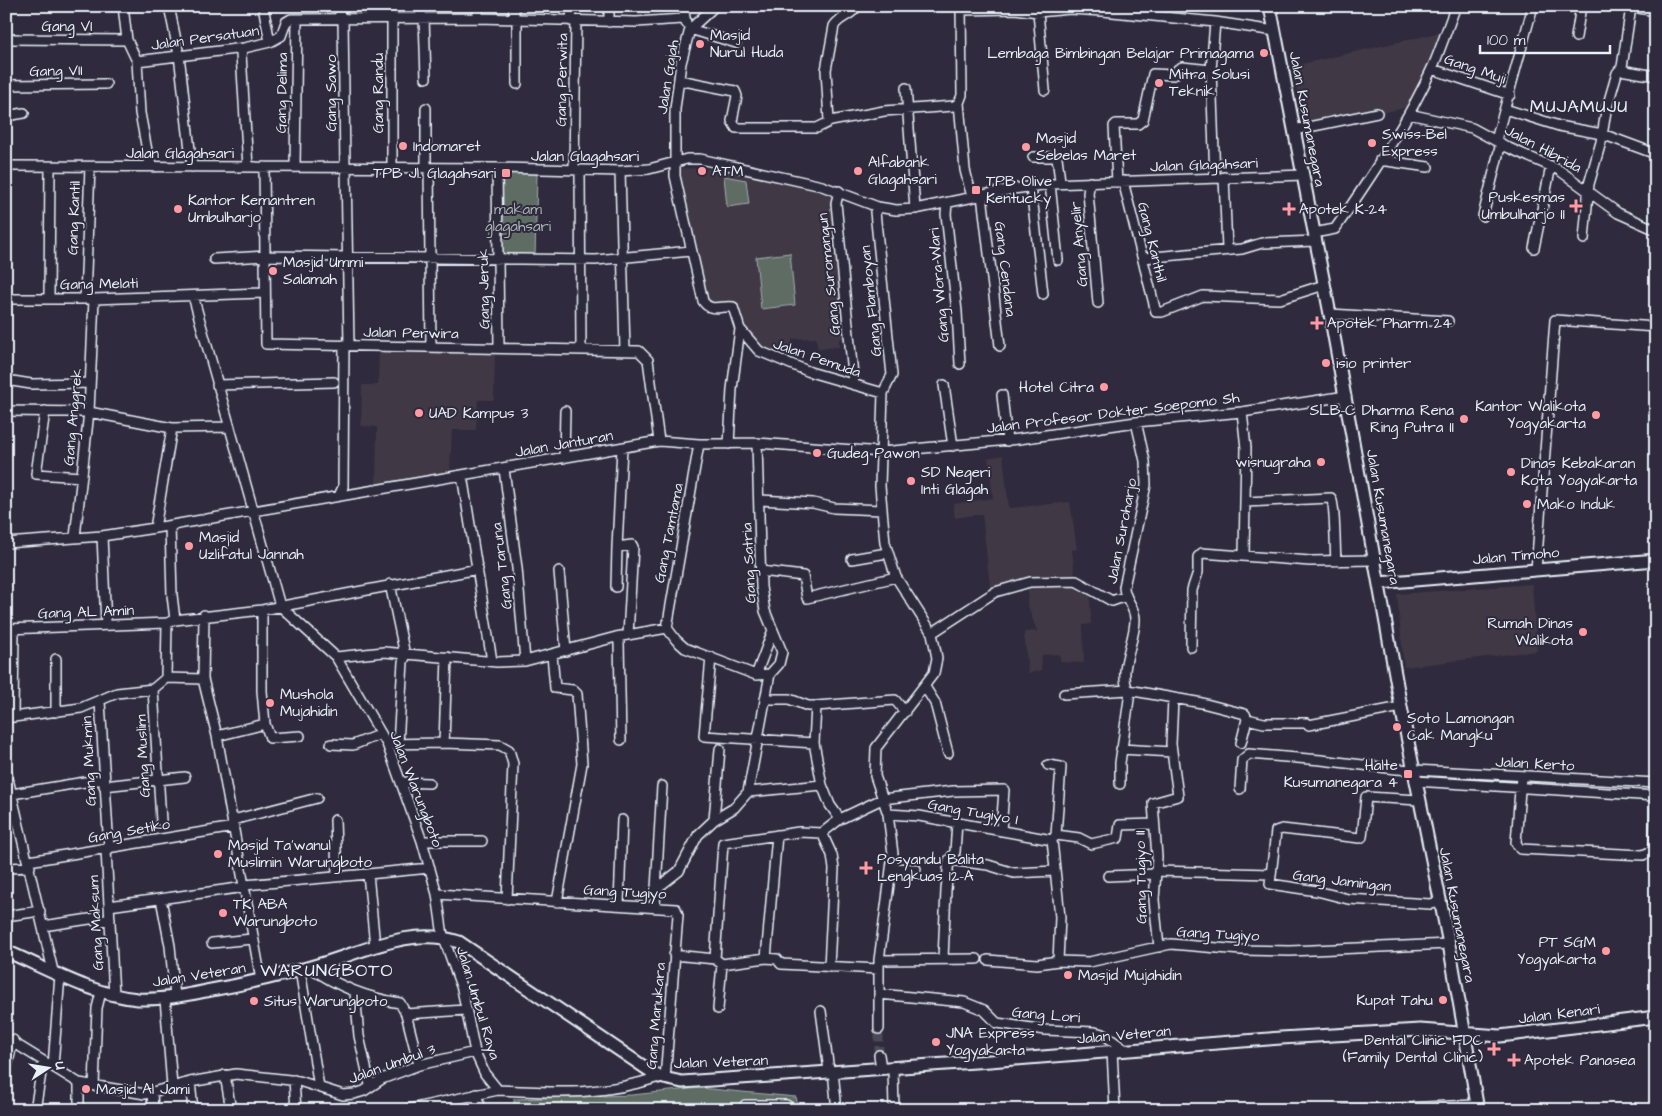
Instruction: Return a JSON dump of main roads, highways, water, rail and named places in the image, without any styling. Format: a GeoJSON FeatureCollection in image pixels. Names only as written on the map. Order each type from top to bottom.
{"type":"FeatureCollection","features":[{"type":"Feature","properties":{"kind":"main road","name":"Jalan Kusumanegara"},"geometry":{"type":"LineString","coordinates":[[1270,6],[1346,396],[1401,707],[1441,902],[1479,1108]]}},
{"type":"Feature","properties":{"kind":"main road","name":"Jalan Timoho"},"geometry":{"type":"LineString","coordinates":[[1379,583],[1656,560]]}},
{"type":"Feature","properties":{"kind":"main road","name":"Jalan Veteran"},"geometry":{"type":"LineString","coordinates":[[6,952],[101,992],[138,999],[170,998],[305,969],[375,946],[412,937],[442,936],[459,942],[662,1078],[682,1082],[1420,1030],[1465,1034]]}},
{"type":"Feature","properties":{"kind":"main road","name":"Jalan Kenari"},"geometry":{"type":"LineString","coordinates":[[1465,1034],[1500,1036],[1656,1017]]}},
{"type":"Feature","properties":{"kind":"tunnel"},"geometry":{"type":"LineString","coordinates":[[879,1029],[879,1055]]}},
{"type":"Feature","properties":{"kind":"place","name":"Masjid Nurul Huda"},"geometry":{"type":"Point","coordinates":[700,44]}},
{"type":"Feature","properties":{"kind":"place","name":"Lembaga Bimbingan Belajar Primagama"},"geometry":{"type":"Point","coordinates":[1264,53]}},
{"type":"Feature","properties":{"kind":"place","name":"Mitra Solusi Teknik"},"geometry":{"type":"Point","coordinates":[1159,83]}},
{"type":"Feature","properties":{"kind":"place","name":"Swiss-Bel Express"},"geometry":{"type":"Point","coordinates":[1372,143]}},
{"type":"Feature","properties":{"kind":"place","name":"Indomaret"},"geometry":{"type":"Point","coordinates":[403,146]}},
{"type":"Feature","properties":{"kind":"place","name":"Masjid Sebelas Maret"},"geometry":{"type":"Point","coordinates":[1026,147]}},
{"type":"Feature","properties":{"kind":"place","name":"ATM"},"geometry":{"type":"Point","coordinates":[702,171]}},
{"type":"Feature","properties":{"kind":"place","name":"Alfabank Glagahsari"},"geometry":{"type":"Point","coordinates":[858,171]}},
{"type":"Feature","properties":{"kind":"place","name":"TPB Jl. Glagahsari"},"geometry":{"type":"Point","coordinates":[506,173]}},
{"type":"Feature","properties":{"kind":"place","name":"TPB Olive Kentucky"},"geometry":{"type":"Point","coordinates":[976,190]}},
{"type":"Feature","properties":{"kind":"place","name":"Puskesmas Umbulharjo II"},"geometry":{"type":"Point","coordinates":[1576,206]}},
{"type":"Feature","properties":{"kind":"place","name":"Kantor Kemantren Umbulharjo"},"geometry":{"type":"Point","coordinates":[178,209]}},
{"type":"Feature","properties":{"kind":"place","name":"Apotek K-24"},"geometry":{"type":"Point","coordinates":[1289,209]}},
{"type":"Feature","properties":{"kind":"place","name":"Masjid Ummi Salamah"},"geometry":{"type":"Point","coordinates":[273,271]}},
{"type":"Feature","properties":{"kind":"place","name":"Apotek Pharm 24"},"geometry":{"type":"Point","coordinates":[1317,323]}},
{"type":"Feature","properties":{"kind":"place","name":"isio printer"},"geometry":{"type":"Point","coordinates":[1326,363]}},
{"type":"Feature","properties":{"kind":"place","name":"Hotel Citra"},"geometry":{"type":"Point","coordinates":[1104,387]}},
{"type":"Feature","properties":{"kind":"place","name":"UAD Kampus 3"},"geometry":{"type":"Point","coordinates":[419,413]}},
{"type":"Feature","properties":{"kind":"place","name":"Kantor Walikota Yogyakarta"},"geometry":{"type":"Point","coordinates":[1596,415]}},
{"type":"Feature","properties":{"kind":"place","name":"SLB-C Dharma Rena Ring Putra II"},"geometry":{"type":"Point","coordinates":[1464,419]}},
{"type":"Feature","properties":{"kind":"place","name":"Gudeg Pawon"},"geometry":{"type":"Point","coordinates":[817,453]}},
{"type":"Feature","properties":{"kind":"place","name":"wisnugraha"},"geometry":{"type":"Point","coordinates":[1321,462]}},
{"type":"Feature","properties":{"kind":"place","name":"Dinas Kebakaran Kota Yogyakarta"},"geometry":{"type":"Point","coordinates":[1511,472]}},
{"type":"Feature","properties":{"kind":"place","name":"SD Negeri Inti Glagah"},"geometry":{"type":"Point","coordinates":[911,481]}},
{"type":"Feature","properties":{"kind":"place","name":"Mako Induk"},"geometry":{"type":"Point","coordinates":[1527,504]}},
{"type":"Feature","properties":{"kind":"place","name":"Masjid Uzlifatul Jannah"},"geometry":{"type":"Point","coordinates":[189,546]}},
{"type":"Feature","properties":{"kind":"place","name":"Rumah Dinas Walikota"},"geometry":{"type":"Point","coordinates":[1583,632]}},
{"type":"Feature","properties":{"kind":"place","name":"Mushola Mujahidin"},"geometry":{"type":"Point","coordinates":[270,703]}},
{"type":"Feature","properties":{"kind":"place","name":"Soto Lamongan Cak Mangku"},"geometry":{"type":"Point","coordinates":[1397,727]}},
{"type":"Feature","properties":{"kind":"place","name":"Halte Kusumanegara 4"},"geometry":{"type":"Point","coordinates":[1408,774]}},
{"type":"Feature","properties":{"kind":"place","name":"Masjid Ta'wanul Muslimin Warungboto"},"geometry":{"type":"Point","coordinates":[218,854]}},
{"type":"Feature","properties":{"kind":"place","name":"Posyandu Balita Lengkuas 12-A"},"geometry":{"type":"Point","coordinates":[866,868]}},
{"type":"Feature","properties":{"kind":"place","name":"TK ABA Warungboto"},"geometry":{"type":"Point","coordinates":[223,913]}},
{"type":"Feature","properties":{"kind":"place","name":"PT SGM Yogyakarta"},"geometry":{"type":"Point","coordinates":[1606,951]}},
{"type":"Feature","properties":{"kind":"place","name":"Masjid Mujahidin"},"geometry":{"type":"Point","coordinates":[1068,975]}},
{"type":"Feature","properties":{"kind":"place","name":"Kupat Tahu"},"geometry":{"type":"Point","coordinates":[1443,1000]}},
{"type":"Feature","properties":{"kind":"place","name":"Situs Warungboto"},"geometry":{"type":"Point","coordinates":[254,1001]}},
{"type":"Feature","properties":{"kind":"place","name":"JNA Express Yogyakarta"},"geometry":{"type":"Point","coordinates":[936,1042]}},
{"type":"Feature","properties":{"kind":"place","name":"Dental Clinic FDC (Family Dental Clinic)"},"geometry":{"type":"Point","coordinates":[1494,1049]}},
{"type":"Feature","properties":{"kind":"place","name":"Apotek Panasea"},"geometry":{"type":"Point","coordinates":[1514,1060]}},
{"type":"Feature","properties":{"kind":"place","name":"Masjid Al Jami"},"geometry":{"type":"Point","coordinates":[86,1089]}},
{"type":"Feature","properties":{"kind":"district","name":"MUJAMUJU"},"geometry":{"type":"Point","coordinates":[1579,106]}},
{"type":"Feature","properties":{"kind":"district","name":"WARUNGBOTO"},"geometry":{"type":"Point","coordinates":[327,970]}},
{"type":"Feature","properties":{"kind":"park label","name":"makam glagahsari"},"geometry":{"type":"Point","coordinates":[518,218]}}]}
